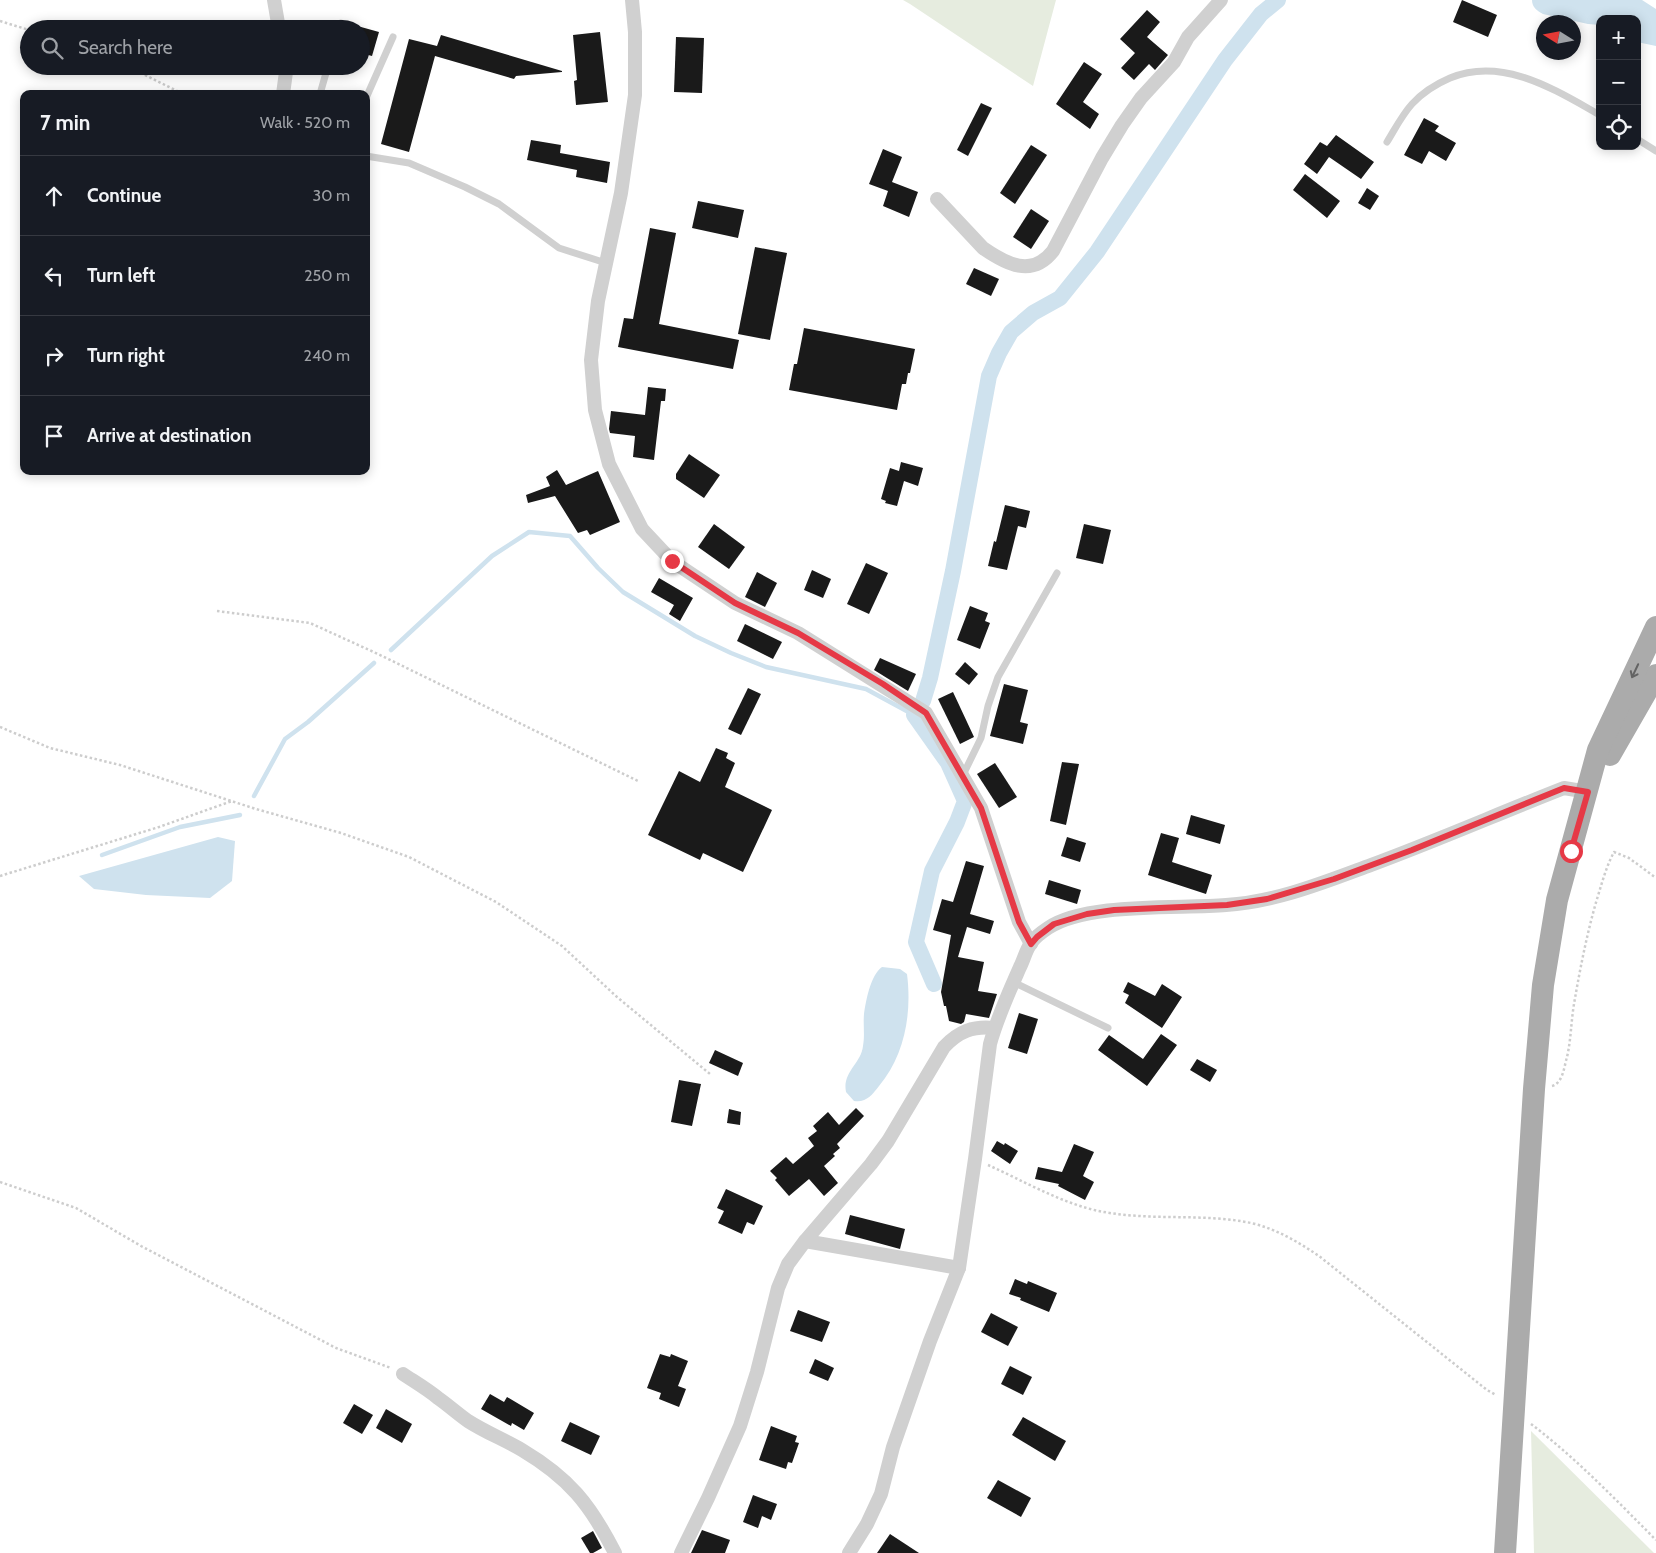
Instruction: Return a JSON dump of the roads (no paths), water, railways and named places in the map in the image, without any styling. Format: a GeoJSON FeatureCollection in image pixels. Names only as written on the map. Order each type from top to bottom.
{"type":"FeatureCollection","features":[{"type":"Feature","properties":{"kind":"main road"},"geometry":{"type":"LineString","coordinates":[[1505,1553],[1542,985],[1556,910],[1598,750],[1656,627]]}},
{"type":"Feature","properties":{"kind":"main road"},"geometry":{"type":"LineString","coordinates":[[1588,792],[1656,675]]}},
{"type":"Feature","properties":{"kind":"street"},"geometry":{"type":"LineString","coordinates":[[274,0],[277,20]]}},
{"type":"Feature","properties":{"kind":"street"},"geometry":{"type":"LineString","coordinates":[[632,0],[635,32],[635,95],[621,193],[598,301],[591,360],[595,410],[609,464],[642,529],[672,561],[735,603],[798,633],[883,684],[926,713],[981,808],[1019,922],[1031,944]]}},
{"type":"Feature","properties":{"kind":"street"},"geometry":{"type":"LineString","coordinates":[[938,199],[990,253],[1018,266],[1033,266],[1048,258],[1122,125],[1141,98],[1174,62],[1188,37],[1221,0]]}},
{"type":"Feature","properties":{"kind":"street"},"geometry":{"type":"LineString","coordinates":[[284,90],[286,75]]}},
{"type":"Feature","properties":{"kind":"street"},"geometry":{"type":"LineString","coordinates":[[849,1553],[868,1524],[881,1494],[893,1447],[930,1341],[959,1268],[987,1060],[994,1028],[1013,982],[1031,944],[1037,937],[1054,924],[1087,914],[1114,910],[1227,905],[1267,899],[1334,879],[1412,850],[1564,788],[1588,792]]}},
{"type":"Feature","properties":{"kind":"street"},"geometry":{"type":"LineString","coordinates":[[681,1553],[712,1490],[745,1411],[782,1276],[788,1264],[805,1241],[872,1164],[888,1141],[944,1047],[954,1037],[966,1030],[994,1028]]}},
{"type":"Feature","properties":{"kind":"street"},"geometry":{"type":"LineString","coordinates":[[805,1241],[959,1268]]}},
{"type":"Feature","properties":{"kind":"street"},"geometry":{"type":"LineString","coordinates":[[403,1374],[469,1421],[550,1468],[572,1487],[588,1507],[606,1534],[615,1553]]}},
{"type":"Feature","properties":{"kind":"lane"},"geometry":{"type":"LineString","coordinates":[[370,90],[393,38]]}},
{"type":"Feature","properties":{"kind":"lane"},"geometry":{"type":"LineString","coordinates":[[1387,142],[1404,114],[1424,93],[1440,83],[1472,72],[1498,71],[1521,77],[1556,92],[1596,113]]}},
{"type":"Feature","properties":{"kind":"lane"},"geometry":{"type":"LineString","coordinates":[[321,90],[325,75]]}},
{"type":"Feature","properties":{"kind":"lane"},"geometry":{"type":"LineString","coordinates":[[1641,142],[1656,151]]}},
{"type":"Feature","properties":{"kind":"lane"},"geometry":{"type":"LineString","coordinates":[[370,153],[375,157]]}},
{"type":"Feature","properties":{"kind":"lane"},"geometry":{"type":"LineString","coordinates":[[370,156],[409,163],[465,186],[499,204],[558,248],[606,263]]}},
{"type":"Feature","properties":{"kind":"lane"},"geometry":{"type":"LineString","coordinates":[[963,776],[981,738],[988,706],[998,677],[1057,573]]}},
{"type":"Feature","properties":{"kind":"lane"},"geometry":{"type":"LineString","coordinates":[[1013,982],[1108,1028]]}},
{"type":"Feature","properties":{"kind":"water"},"geometry":{"type":"Polygon","coordinates":[[[1532,0],[1642,0],[1656,9],[1656,46],[1641,43],[1641,15],[1596,15],[1596,25],[1588,24],[1581,22],[1581,15],[1548,15],[1539,12],[1533,5],[1532,0]]]}},
{"type":"Feature","properties":{"kind":"water"},"geometry":{"type":"Polygon","coordinates":[[[218,837],[235,841],[232,881],[210,898],[146,895],[94,889],[79,876],[218,837]]]}},
{"type":"Feature","properties":{"kind":"water"},"geometry":{"type":"Polygon","coordinates":[[[882,967],[900,969],[907,974],[908,1004],[905,1033],[895,1061],[879,1086],[865,1100],[854,1101],[846,1092],[847,1079],[862,1052],[867,996],[874,976],[882,967]]]}},
{"type":"Feature","properties":{"kind":"waterway"},"geometry":{"type":"LineString","coordinates":[[923,701],[930,678],[953,571],[989,376],[999,353],[1011,332],[1033,313],[1060,298],[1097,252],[1225,60],[1261,14],[1278,0]]}},
{"type":"Feature","properties":{"kind":"waterway"},"geometry":{"type":"LineString","coordinates":[[391,650],[492,556],[529,532],[570,536],[598,568],[623,592],[695,636],[766,667],[866,689],[914,715]]}},
{"type":"Feature","properties":{"kind":"waterway"},"geometry":{"type":"LineString","coordinates":[[254,796],[285,739],[308,722],[374,663]]}},
{"type":"Feature","properties":{"kind":"waterway"},"geometry":{"type":"LineString","coordinates":[[914,715],[948,763],[965,801],[957,822],[932,871],[916,942],[934,984]]}},
{"type":"Feature","properties":{"kind":"waterway"},"geometry":{"type":"LineString","coordinates":[[102,855],[180,827],[240,815]]}}]}
